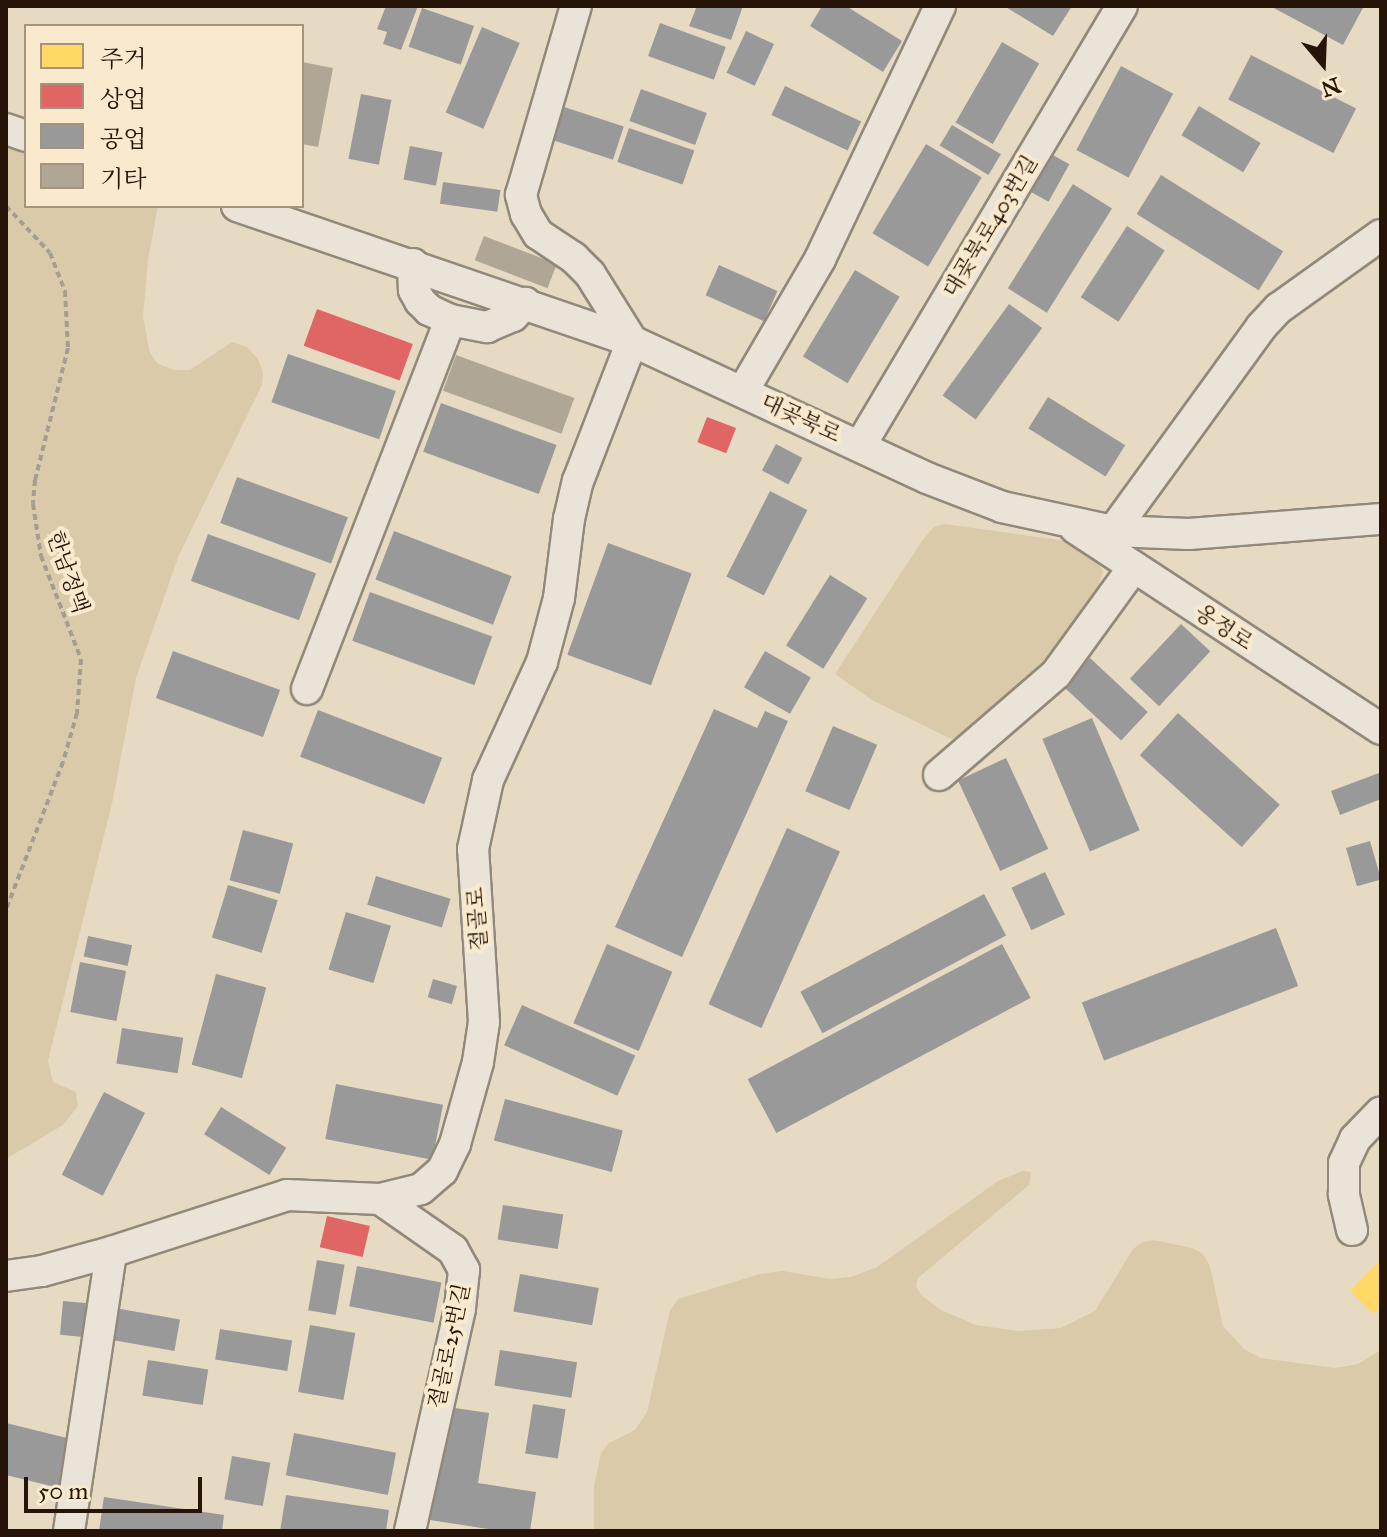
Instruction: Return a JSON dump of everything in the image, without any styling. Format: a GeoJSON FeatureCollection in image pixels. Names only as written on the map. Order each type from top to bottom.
{"type":"FeatureCollection","features":[{"type":"Feature","properties":{"kind":"street"},"geometry":{"type":"LineString","coordinates":[[576,6],[521,195],[526,214],[538,234],[590,274],[632,341]]}},
{"type":"Feature","properties":{"kind":"street"},"geometry":{"type":"LineString","coordinates":[[743,391],[820,259],[940,6]]}},
{"type":"Feature","properties":{"kind":"street","name":"대곶북로403번길"},"geometry":{"type":"LineString","coordinates":[[860,446],[1122,6]]}},
{"type":"Feature","properties":{"kind":"street","name":"대곶북로"},"geometry":{"type":"LineString","coordinates":[[243,208],[632,341],[860,446],[1002,507],[1113,531],[1189,534],[1381,519]]}},
{"type":"Feature","properties":{"kind":"street"},"geometry":{"type":"LineString","coordinates":[[1113,531],[1261,327],[1279,308],[1381,235]]}},
{"type":"Feature","properties":{"kind":"street"},"geometry":{"type":"LineString","coordinates":[[413,264],[414,290],[420,301],[429,310],[450,320],[487,327],[513,316],[525,303]]}},
{"type":"Feature","properties":{"kind":"street"},"geometry":{"type":"LineString","coordinates":[[307,689],[450,320]]}},
{"type":"Feature","properties":{"kind":"street","name":"절골로"},"geometry":{"type":"LineString","coordinates":[[6,1276],[42,1271],[111,1252],[287,1195],[380,1199],[421,1189],[442,1171],[455,1144],[478,1062],[484,1022],[473,849],[488,780],[542,662],[559,598],[569,519],[578,481],[632,341]]}},
{"type":"Feature","properties":{"kind":"street","name":"옹정로"},"geometry":{"type":"LineString","coordinates":[[1068,523],[1381,729]]}},
{"type":"Feature","properties":{"kind":"street"},"geometry":{"type":"LineString","coordinates":[[939,775],[1056,674],[1133,568]]}},
{"type":"Feature","properties":{"kind":"street"},"geometry":{"type":"LineString","coordinates":[[1352,1230],[1344,1194],[1344,1163],[1355,1139],[1381,1112]]}},
{"type":"Feature","properties":{"kind":"street","name":"절골로25번길"},"geometry":{"type":"LineString","coordinates":[[380,1199],[453,1250],[464,1270],[460,1309],[410,1531]]}},
{"type":"Feature","properties":{"kind":"street"},"geometry":{"type":"LineString","coordinates":[[69,1531],[111,1252]]}},
{"type":"Feature","properties":{"kind":"path","name":"한남정맥"},"geometry":{"type":"LineString","coordinates":[[6,206],[50,253],[65,291],[68,348],[35,480],[33,504],[41,556],[81,659],[77,713],[63,762],[6,910]]}},
{"type":"Feature","properties":{"kind":"shaded area"},"geometry":{"type":"Polygon","coordinates":[[[6,145],[24,151],[24,208],[158,208],[148,260],[143,317],[150,353],[158,364],[174,370],[190,370],[232,342],[247,347],[258,359],[263,373],[262,385],[179,555],[136,678],[113,799],[48,1061],[53,1082],[76,1092],[78,1106],[63,1125],[6,1159],[6,145]]]}},
{"type":"Feature","properties":{"kind":"shaded area"},"geometry":{"type":"Polygon","coordinates":[[[945,524],[1073,542],[1096,560],[1103,571],[1094,600],[1066,644],[965,741],[949,738],[872,700],[835,674],[922,541],[934,527],[945,524]]]}},
{"type":"Feature","properties":{"kind":"shaded area"},"geometry":{"type":"Polygon","coordinates":[[[1023,1171],[1031,1172],[1029,1185],[918,1278],[916,1286],[921,1295],[941,1310],[976,1325],[1018,1331],[1061,1328],[1095,1311],[1133,1249],[1143,1242],[1154,1240],[1192,1248],[1203,1254],[1210,1266],[1223,1326],[1244,1349],[1261,1358],[1335,1368],[1358,1364],[1381,1350],[1381,1531],[594,1531],[594,1486],[601,1453],[609,1443],[635,1430],[647,1412],[670,1310],[678,1299],[760,1274],[783,1271],[830,1279],[851,1277],[877,1267],[998,1181],[1023,1171]]]}},
{"type":"Feature","properties":{"kind":"building: 주거"},"geometry":{"type":"Polygon","coordinates":[[[1381,1259],[1381,1306],[1373,1314],[1350,1291],[1381,1259]]]}},
{"type":"Feature","properties":{"kind":"building: 상업"},"geometry":{"type":"Polygon","coordinates":[[[317,309],[413,344],[400,381],[304,346],[317,309]]]}},
{"type":"Feature","properties":{"kind":"building: 상업"},"geometry":{"type":"Polygon","coordinates":[[[707,417],[736,428],[726,453],[697,442],[707,417]]]}},
{"type":"Feature","properties":{"kind":"building: 상업"},"geometry":{"type":"Polygon","coordinates":[[[327,1216],[370,1226],[363,1257],[320,1247],[327,1216]]]}},
{"type":"Feature","properties":{"kind":"building: 공업"},"geometry":{"type":"Polygon","coordinates":[[[386,6],[418,6],[401,50],[383,44],[387,32],[377,29],[386,6]]]}},
{"type":"Feature","properties":{"kind":"building: 공업"},"geometry":{"type":"Polygon","coordinates":[[[697,6],[743,6],[731,40],[689,26],[697,6]]]}},
{"type":"Feature","properties":{"kind":"building: 공업"},"geometry":{"type":"Polygon","coordinates":[[[822,6],[846,6],[902,41],[883,72],[810,26],[822,6]]]}},
{"type":"Feature","properties":{"kind":"building: 공업"},"geometry":{"type":"Polygon","coordinates":[[[1004,6],[1072,6],[1053,36],[1004,6]]]}},
{"type":"Feature","properties":{"kind":"building: 공업"},"geometry":{"type":"Polygon","coordinates":[[[1270,6],[1364,6],[1343,45],[1270,6]]]}},
{"type":"Feature","properties":{"kind":"building: 공업"},"geometry":{"type":"Polygon","coordinates":[[[422,8],[474,26],[461,65],[409,47],[422,8]]]}},
{"type":"Feature","properties":{"kind":"building: 공업"},"geometry":{"type":"Polygon","coordinates":[[[660,23],[726,47],[714,80],[648,56],[660,23]]]}},
{"type":"Feature","properties":{"kind":"building: 공업"},"geometry":{"type":"Polygon","coordinates":[[[482,27],[520,43],[483,129],[446,113],[482,27]]]}},
{"type":"Feature","properties":{"kind":"building: 공업"},"geometry":{"type":"Polygon","coordinates":[[[746,31],[774,44],[755,86],[727,73],[746,31]]]}},
{"type":"Feature","properties":{"kind":"building: 공업"},"geometry":{"type":"Polygon","coordinates":[[[1002,42],[1039,63],[993,144],[956,123],[1002,42]]]}},
{"type":"Feature","properties":{"kind":"building: 공업"},"geometry":{"type":"Polygon","coordinates":[[[1251,55],[1356,109],[1333,153],[1228,100],[1251,55]]]}},
{"type":"Feature","properties":{"kind":"building: 공업"},"geometry":{"type":"Polygon","coordinates":[[[1121,66],[1173,94],[1128,178],[1076,150],[1121,66]]]}},
{"type":"Feature","properties":{"kind":"building: 공업"},"geometry":{"type":"Polygon","coordinates":[[[785,86],[861,121],[848,151],[771,115],[785,86]]]}},
{"type":"Feature","properties":{"kind":"building: 공업"},"geometry":{"type":"Polygon","coordinates":[[[641,89],[707,113],[695,145],[629,121],[641,89]]]}},
{"type":"Feature","properties":{"kind":"building: 공업"},"geometry":{"type":"Polygon","coordinates":[[[361,94],[391,100],[379,165],[348,159],[361,94]]]}},
{"type":"Feature","properties":{"kind":"building: 공업"},"geometry":{"type":"Polygon","coordinates":[[[561,106],[624,126],[613,160],[550,139],[561,106]]]}},
{"type":"Feature","properties":{"kind":"building: 공업"},"geometry":{"type":"Polygon","coordinates":[[[1199,106],[1261,143],[1243,172],[1181,135],[1199,106]]]}},
{"type":"Feature","properties":{"kind":"building: 공업"},"geometry":{"type":"Polygon","coordinates":[[[952,125],[1001,154],[988,175],[940,146],[952,125]]]}},
{"type":"Feature","properties":{"kind":"building: 공업"},"geometry":{"type":"Polygon","coordinates":[[[629,128],[694,150],[683,185],[617,162],[629,128]]]}},
{"type":"Feature","properties":{"kind":"building: 공업"},"geometry":{"type":"Polygon","coordinates":[[[926,144],[982,177],[928,267],[872,233],[926,144]]]}},
{"type":"Feature","properties":{"kind":"building: 공업"},"geometry":{"type":"Polygon","coordinates":[[[410,146],[442,152],[436,186],[404,179],[410,146]]]}},
{"type":"Feature","properties":{"kind":"building: 공업"},"geometry":{"type":"Polygon","coordinates":[[[1051,154],[1069,164],[1049,202],[1030,192],[1051,154]]]}},
{"type":"Feature","properties":{"kind":"building: 공업"},"geometry":{"type":"Polygon","coordinates":[[[1161,175],[1283,251],[1259,290],[1137,214],[1161,175]]]}},
{"type":"Feature","properties":{"kind":"building: 공업"},"geometry":{"type":"Polygon","coordinates":[[[443,182],[500,190],[497,212],[440,204],[443,182]]]}},
{"type":"Feature","properties":{"kind":"building: 공업"},"geometry":{"type":"Polygon","coordinates":[[[1073,184],[1112,208],[1047,313],[1008,288],[1073,184]]]}},
{"type":"Feature","properties":{"kind":"building: 공업"},"geometry":{"type":"Polygon","coordinates":[[[1127,226],[1165,251],[1118,322],[1081,297],[1127,226]]]}},
{"type":"Feature","properties":{"kind":"building: 공업"},"geometry":{"type":"Polygon","coordinates":[[[719,265],[777,291],[764,321],[706,295],[719,265]]]}},
{"type":"Feature","properties":{"kind":"building: 공업"},"geometry":{"type":"Polygon","coordinates":[[[855,270],[900,297],[848,383],[803,357],[855,270]]]}},
{"type":"Feature","properties":{"kind":"building: 공업"},"geometry":{"type":"Polygon","coordinates":[[[1009,304],[1042,328],[976,420],[943,395],[1009,304]]]}},
{"type":"Feature","properties":{"kind":"building: 공업"},"geometry":{"type":"Polygon","coordinates":[[[288,354],[396,391],[379,439],[271,402],[288,354]]]}},
{"type":"Feature","properties":{"kind":"building: 공업"},"geometry":{"type":"Polygon","coordinates":[[[1048,397],[1125,445],[1106,477],[1028,428],[1048,397]]]}},
{"type":"Feature","properties":{"kind":"building: 공업"},"geometry":{"type":"Polygon","coordinates":[[[441,403],[557,445],[539,494],[423,452],[441,403]]]}},
{"type":"Feature","properties":{"kind":"building: 공업"},"geometry":{"type":"Polygon","coordinates":[[[776,444],[802,458],[788,485],[762,470],[776,444]]]}},
{"type":"Feature","properties":{"kind":"building: 공업"},"geometry":{"type":"Polygon","coordinates":[[[237,477],[348,517],[331,563],[220,523],[237,477]]]}},
{"type":"Feature","properties":{"kind":"building: 공업"},"geometry":{"type":"Polygon","coordinates":[[[770,491],[807,510],[764,596],[726,577],[770,491]]]}},
{"type":"Feature","properties":{"kind":"building: 공업"},"geometry":{"type":"Polygon","coordinates":[[[394,531],[512,576],[493,625],[375,580],[394,531]]]}},
{"type":"Feature","properties":{"kind":"building: 공업"},"geometry":{"type":"Polygon","coordinates":[[[208,534],[316,573],[299,620],[191,581],[208,534]]]}},
{"type":"Feature","properties":{"kind":"building: 공업"},"geometry":{"type":"Polygon","coordinates":[[[608,543],[692,573],[651,685],[567,655],[608,543]]]}},
{"type":"Feature","properties":{"kind":"building: 공업"},"geometry":{"type":"Polygon","coordinates":[[[830,575],[867,598],[823,669],[786,645],[830,575]]]}},
{"type":"Feature","properties":{"kind":"building: 공업"},"geometry":{"type":"Polygon","coordinates":[[[370,592],[492,636],[474,685],[352,641],[370,592]]]}},
{"type":"Feature","properties":{"kind":"building: 공업"},"geometry":{"type":"Polygon","coordinates":[[[1181,624],[1210,651],[1159,706],[1130,679],[1181,624]]]}},
{"type":"Feature","properties":{"kind":"building: 공업"},"geometry":{"type":"Polygon","coordinates":[[[173,651],[280,690],[263,737],[156,698],[173,651]]]}},
{"type":"Feature","properties":{"kind":"building: 공업"},"geometry":{"type":"Polygon","coordinates":[[[765,651],[811,678],[790,714],[744,687],[765,651]]]}},
{"type":"Feature","properties":{"kind":"building: 공업"},"geometry":{"type":"Polygon","coordinates":[[[1090,658],[1148,712],[1121,740],[1063,687],[1090,658]]]}},
{"type":"Feature","properties":{"kind":"building: 공업"},"geometry":{"type":"Polygon","coordinates":[[[714,709],[757,728],[765,711],[788,721],[682,957],[615,927],[714,709]]]}},
{"type":"Feature","properties":{"kind":"building: 공업"},"geometry":{"type":"Polygon","coordinates":[[[318,710],[442,758],[424,804],[300,757],[318,710]]]}},
{"type":"Feature","properties":{"kind":"building: 공업"},"geometry":{"type":"Polygon","coordinates":[[[1178,713],[1280,805],[1242,847],[1140,755],[1178,713]]]}},
{"type":"Feature","properties":{"kind":"building: 공업"},"geometry":{"type":"Polygon","coordinates":[[[1092,718],[1140,830],[1090,851],[1042,739],[1092,718]]]}},
{"type":"Feature","properties":{"kind":"building: 공업"},"geometry":{"type":"Polygon","coordinates":[[[833,726],[877,745],[849,810],[805,791],[833,726]]]}},
{"type":"Feature","properties":{"kind":"building: 공업"},"geometry":{"type":"Polygon","coordinates":[[[1006,758],[1048,849],[1000,871],[958,780],[1006,758]]]}},
{"type":"Feature","properties":{"kind":"building: 공업"},"geometry":{"type":"Polygon","coordinates":[[[1379,773],[1381,799],[1340,815],[1331,791],[1379,773]]]}},
{"type":"Feature","properties":{"kind":"building: 공업"},"geometry":{"type":"Polygon","coordinates":[[[787,828],[840,852],[761,1028],[708,1004],[787,828]]]}},
{"type":"Feature","properties":{"kind":"building: 공업"},"geometry":{"type":"Polygon","coordinates":[[[243,830],[293,843],[280,894],[230,880],[243,830]]]}},
{"type":"Feature","properties":{"kind":"building: 공업"},"geometry":{"type":"Polygon","coordinates":[[[1370,841],[1381,879],[1357,886],[1346,848],[1370,841]]]}},
{"type":"Feature","properties":{"kind":"building: 공업"},"geometry":{"type":"Polygon","coordinates":[[[1045,872],[1065,915],[1031,930],[1011,888],[1045,872]]]}},
{"type":"Feature","properties":{"kind":"building: 공업"},"geometry":{"type":"Polygon","coordinates":[[[376,876],[451,899],[442,927],[367,905],[376,876]]]}},
{"type":"Feature","properties":{"kind":"building: 공업"},"geometry":{"type":"Polygon","coordinates":[[[228,885],[278,900],[262,953],[212,938],[228,885]]]}},
{"type":"Feature","properties":{"kind":"building: 공업"},"geometry":{"type":"Polygon","coordinates":[[[984,894],[1006,935],[822,1033],[800,992],[984,894]]]}},
{"type":"Feature","properties":{"kind":"building: 공업"},"geometry":{"type":"Polygon","coordinates":[[[346,912],[391,926],[373,983],[328,969],[346,912]]]}},
{"type":"Feature","properties":{"kind":"building: 공업"},"geometry":{"type":"Polygon","coordinates":[[[1276,928],[1298,986],[1104,1060],[1082,1003],[1276,928]]]}},
{"type":"Feature","properties":{"kind":"building: 공업"},"geometry":{"type":"Polygon","coordinates":[[[88,936],[132,945],[128,966],[84,957],[88,936]]]}},
{"type":"Feature","properties":{"kind":"building: 공업"},"geometry":{"type":"Polygon","coordinates":[[[607,944],[672,972],[639,1051],[573,1023],[607,944]]]}},
{"type":"Feature","properties":{"kind":"building: 공업"},"geometry":{"type":"Polygon","coordinates":[[[1002,944],[1031,998],[776,1133],[748,1079],[1002,944]]]}},
{"type":"Feature","properties":{"kind":"building: 공업"},"geometry":{"type":"Polygon","coordinates":[[[80,962],[126,971],[116,1021],[70,1012],[80,962]]]}},
{"type":"Feature","properties":{"kind":"building: 공업"},"geometry":{"type":"Polygon","coordinates":[[[216,974],[266,987],[242,1078],[192,1065],[216,974]]]}},
{"type":"Feature","properties":{"kind":"building: 공업"},"geometry":{"type":"Polygon","coordinates":[[[433,979],[457,986],[452,1004],[428,997],[433,979]]]}},
{"type":"Feature","properties":{"kind":"building: 공업"},"geometry":{"type":"Polygon","coordinates":[[[522,1005],[635,1055],[617,1096],[504,1045],[522,1005]]]}},
{"type":"Feature","properties":{"kind":"building: 공업"},"geometry":{"type":"Polygon","coordinates":[[[122,1028],[183,1038],[178,1073],[116,1064],[122,1028]]]}},
{"type":"Feature","properties":{"kind":"building: 공업"},"geometry":{"type":"Polygon","coordinates":[[[336,1084],[443,1105],[432,1160],[325,1139],[336,1084]]]}},
{"type":"Feature","properties":{"kind":"building: 공업"},"geometry":{"type":"Polygon","coordinates":[[[104,1092],[145,1113],[103,1196],[62,1175],[104,1092]]]}},
{"type":"Feature","properties":{"kind":"building: 공업"},"geometry":{"type":"Polygon","coordinates":[[[505,1099],[623,1131],[612,1172],[494,1141],[505,1099]]]}},
{"type":"Feature","properties":{"kind":"building: 공업"},"geometry":{"type":"Polygon","coordinates":[[[221,1107],[286,1148],[269,1175],[204,1134],[221,1107]]]}},
{"type":"Feature","properties":{"kind":"building: 공업"},"geometry":{"type":"Polygon","coordinates":[[[503,1205],[563,1215],[558,1249],[498,1240],[503,1205]]]}},
{"type":"Feature","properties":{"kind":"building: 공업"},"geometry":{"type":"Polygon","coordinates":[[[317,1260],[345,1265],[336,1315],[308,1310],[317,1260]]]}},
{"type":"Feature","properties":{"kind":"building: 공업"},"geometry":{"type":"Polygon","coordinates":[[[357,1266],[441,1282],[434,1323],[349,1306],[357,1266]]]}},
{"type":"Feature","properties":{"kind":"building: 공업"},"geometry":{"type":"Polygon","coordinates":[[[520,1274],[599,1288],[592,1325],[513,1311],[520,1274]]]}},
{"type":"Feature","properties":{"kind":"building: 공업"},"geometry":{"type":"Polygon","coordinates":[[[63,1301],[86,1303],[83,1337],[60,1335],[63,1301]]]}},
{"type":"Feature","properties":{"kind":"building: 공업"},"geometry":{"type":"Polygon","coordinates":[[[115,1308],[180,1319],[174,1351],[109,1340],[115,1308]]]}},
{"type":"Feature","properties":{"kind":"building: 공업"},"geometry":{"type":"Polygon","coordinates":[[[310,1325],[355,1333],[343,1400],[298,1392],[310,1325]]]}},
{"type":"Feature","properties":{"kind":"building: 공업"},"geometry":{"type":"Polygon","coordinates":[[[220,1329],[292,1340],[287,1371],[215,1360],[220,1329]]]}},
{"type":"Feature","properties":{"kind":"building: 공업"},"geometry":{"type":"Polygon","coordinates":[[[500,1350],[577,1362],[571,1398],[494,1386],[500,1350]]]}},
{"type":"Feature","properties":{"kind":"building: 공업"},"geometry":{"type":"Polygon","coordinates":[[[148,1360],[208,1370],[203,1405],[142,1396],[148,1360]]]}},
{"type":"Feature","properties":{"kind":"building: 공업"},"geometry":{"type":"Polygon","coordinates":[[[533,1404],[566,1409],[558,1459],[525,1453],[533,1404]]]}},
{"type":"Feature","properties":{"kind":"building: 공업"},"geometry":{"type":"Polygon","coordinates":[[[448,1407],[489,1413],[478,1483],[536,1492],[530,1531],[501,1531],[430,1520],[448,1407]]]}},
{"type":"Feature","properties":{"kind":"building: 공업"},"geometry":{"type":"Polygon","coordinates":[[[6,1423],[71,1439],[59,1488],[6,1475],[6,1423]]]}},
{"type":"Feature","properties":{"kind":"building: 공업"},"geometry":{"type":"Polygon","coordinates":[[[294,1433],[396,1453],[388,1495],[286,1475],[294,1433]]]}},
{"type":"Feature","properties":{"kind":"building: 공업"},"geometry":{"type":"Polygon","coordinates":[[[232,1456],[270,1463],[263,1506],[224,1499],[232,1456]]]}},
{"type":"Feature","properties":{"kind":"building: 공업"},"geometry":{"type":"Polygon","coordinates":[[[286,1495],[389,1510],[386,1531],[280,1531],[286,1495]]]}},
{"type":"Feature","properties":{"kind":"building: 공업"},"geometry":{"type":"Polygon","coordinates":[[[104,1497],[224,1515],[222,1531],[99,1531],[104,1497]]]}},
{"type":"Feature","properties":{"kind":"building: 기타"},"geometry":{"type":"Polygon","coordinates":[[[304,62],[333,68],[318,147],[304,144],[304,62]]]}},
{"type":"Feature","properties":{"kind":"building: 기타"},"geometry":{"type":"Polygon","coordinates":[[[484,236],[557,264],[548,288],[475,260],[484,236]]]}},
{"type":"Feature","properties":{"kind":"building: 기타"},"geometry":{"type":"Polygon","coordinates":[[[456,355],[574,398],[561,434],[443,391],[456,355]]]}}]}
